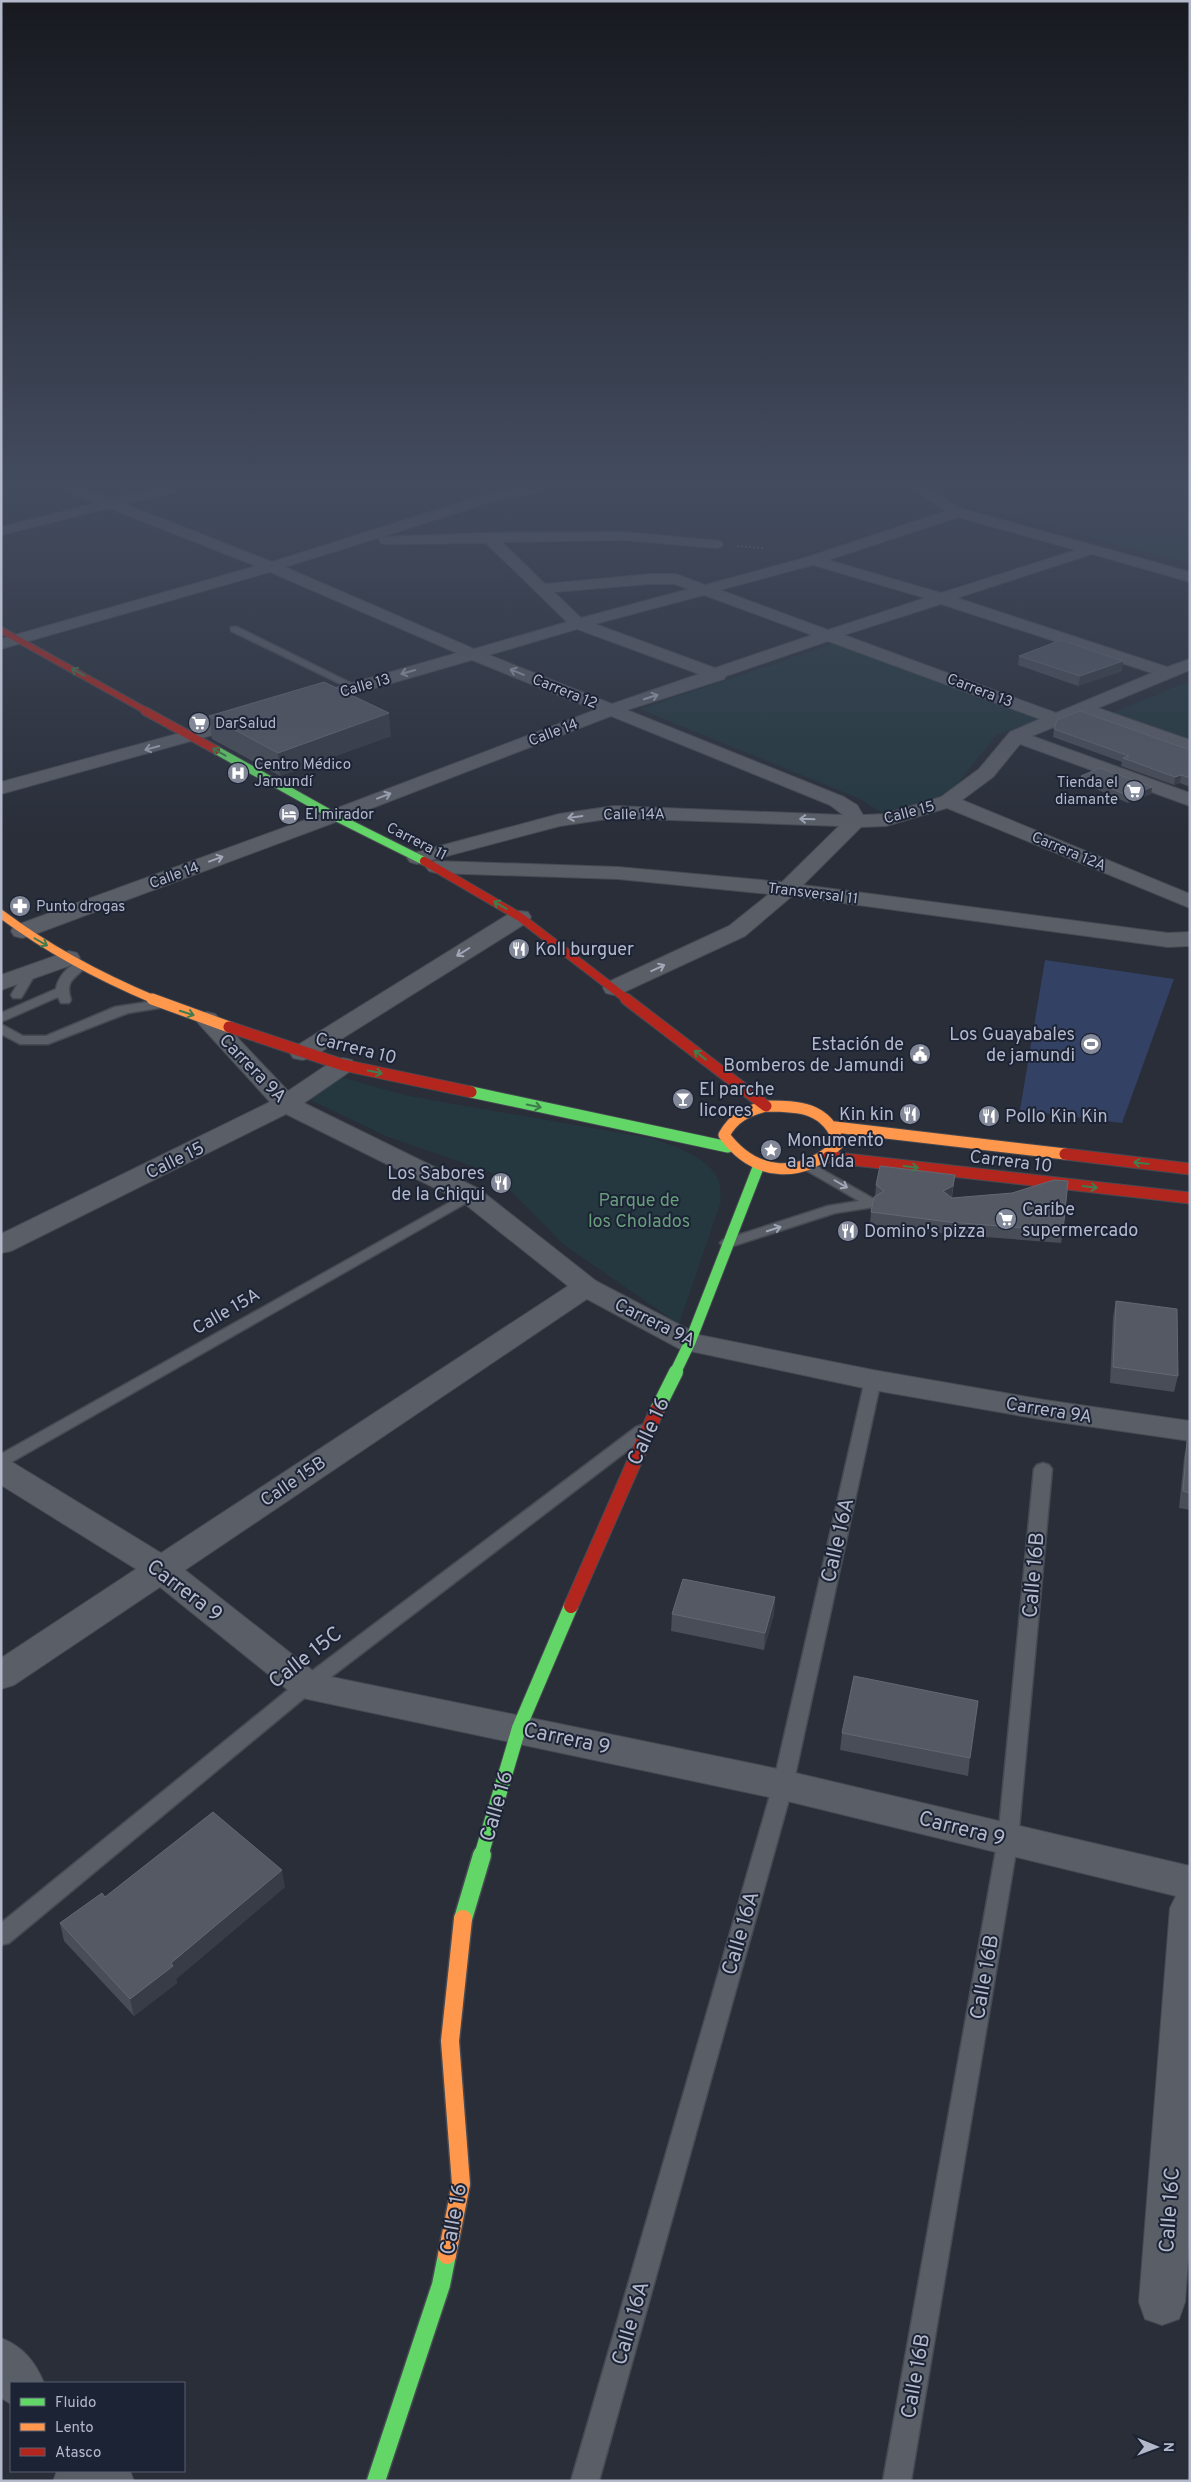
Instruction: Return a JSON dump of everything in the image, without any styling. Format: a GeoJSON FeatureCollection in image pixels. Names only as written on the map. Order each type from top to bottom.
{"type":"FeatureCollection","features":[{"type":"Feature","properties":{"kind":"main road","name":"Carrera 11"},"geometry":{"type":"LineString","coordinates":[[1,630],[334,816],[436,867],[520,917],[766,1106]]}},
{"type":"Feature","properties":{"kind":"main road","name":"Carrera 10"},"geometry":{"type":"LineString","coordinates":[[1,914],[22,931],[75,961],[162,1004],[302,1052],[343,1065],[728,1147]]}},
{"type":"Feature","properties":{"kind":"main road"},"geometry":{"type":"LineString","coordinates":[[766,1106],[794,1106],[818,1114],[835,1127],[839,1143],[828,1157],[809,1166],[784,1168],[759,1165],[740,1157],[728,1147],[724,1135],[730,1122],[744,1112],[766,1106]]}},
{"type":"Feature","properties":{"kind":"main road","name":"Carrera 10"},"geometry":{"type":"LineString","coordinates":[[835,1127],[1190,1169]]}},
{"type":"Feature","properties":{"kind":"main road","name":"Carrera 10"},"geometry":{"type":"LineString","coordinates":[[828,1157],[1190,1198]]}},
{"type":"Feature","properties":{"kind":"main road","name":"Calle 16"},"geometry":{"type":"LineString","coordinates":[[376,2481],[441,2285],[460,2193],[461,2184],[450,2041],[462,1922],[519,1728],[648,1427],[690,1342],[759,1165]]}},
{"type":"Feature","properties":{"kind":"street"},"geometry":{"type":"LineString","coordinates":[[1,644],[138,605]]}},
{"type":"Feature","properties":{"kind":"street","name":"Carrera 12"},"geometry":{"type":"LineString","coordinates":[[358,605],[472,654],[837,801],[850,809],[856,821]]}},
{"type":"Feature","properties":{"kind":"street"},"geometry":{"type":"LineString","coordinates":[[558,605],[578,624],[718,674]]}},
{"type":"Feature","properties":{"kind":"street","name":"Calle 13"},"geometry":{"type":"LineString","coordinates":[[287,708],[354,687],[646,605]]}},
{"type":"Feature","properties":{"kind":"street","name":"Carrera 13"},"geometry":{"type":"LineString","coordinates":[[752,605],[1056,719]]}},
{"type":"Feature","properties":{"kind":"street","name":"Calle 14"},"geometry":{"type":"LineString","coordinates":[[22,931],[334,816],[611,710],[831,634],[924,605]]}},
{"type":"Feature","properties":{"kind":"street"},"geometry":{"type":"LineString","coordinates":[[961,605],[1168,673]]}},
{"type":"Feature","properties":{"kind":"street","name":"Calle 15"},"geometry":{"type":"LineString","coordinates":[[856,821],[886,820],[948,801],[986,772],[1016,736],[1190,664]]}},
{"type":"Feature","properties":{"kind":"street"},"geometry":{"type":"LineString","coordinates":[[1080,708],[1190,746]]}},
{"type":"Feature","properties":{"kind":"street"},"geometry":{"type":"LineString","coordinates":[[1,788],[192,737],[258,716]]}},
{"type":"Feature","properties":{"kind":"street"},"geometry":{"type":"LineString","coordinates":[[1016,736],[1190,800]]}},
{"type":"Feature","properties":{"kind":"street","name":"Carrera 12A"},"geometry":{"type":"LineString","coordinates":[[948,801],[1184,894]]}},
{"type":"Feature","properties":{"kind":"street","name":"Calle 14A"},"geometry":{"type":"LineString","coordinates":[[417,858],[558,820],[614,812],[856,821]]}},
{"type":"Feature","properties":{"kind":"street"},"geometry":{"type":"LineString","coordinates":[[614,988],[737,930],[787,889],[856,821]]}},
{"type":"Feature","properties":{"kind":"street","name":"Transversal 11"},"geometry":{"type":"LineString","coordinates":[[436,867],[618,873],[787,889],[1168,940],[1189,939]]}},
{"type":"Feature","properties":{"kind":"street"},"geometry":{"type":"LineString","coordinates":[[302,1052],[520,917]]}},
{"type":"Feature","properties":{"kind":"street"},"geometry":{"type":"LineString","coordinates":[[9,989],[31,972],[75,961]]}},
{"type":"Feature","properties":{"kind":"street","name":"Carrera 9A"},"geometry":{"type":"LineString","coordinates":[[207,1019],[286,1104],[470,1195],[586,1287],[690,1342],[873,1380],[1045,1410],[1190,1431]]}},
{"type":"Feature","properties":{"kind":"street","name":"Calle 15"},"geometry":{"type":"LineString","coordinates":[[1,1246],[286,1104],[343,1065]]}},
{"type":"Feature","properties":{"kind":"street","name":"Calle 15B"},"geometry":{"type":"LineString","coordinates":[[1,1676],[586,1287]]}},
{"type":"Feature","properties":{"kind":"street","name":"Carrera 9"},"geometry":{"type":"LineString","coordinates":[[1,1470],[161,1569],[307,1685],[519,1728],[783,1785],[1190,1883]]}},
{"type":"Feature","properties":{"kind":"street","name":"Calle 16C"},"geometry":{"type":"LineString","coordinates":[[1162,2302],[1190,1908]]}},
{"type":"Feature","properties":{"kind":"street"},"geometry":{"type":"LineString","coordinates":[[1,2362],[19,2382]]}},
{"type":"Feature","properties":{"kind":"lane"},"geometry":{"type":"LineString","coordinates":[[234,629],[354,687]]}},
{"type":"Feature","properties":{"kind":"lane"},"geometry":{"type":"LineString","coordinates":[[1,1018],[64,995],[64,980],[75,961]]}},
{"type":"Feature","properties":{"kind":"lane"},"geometry":{"type":"LineString","coordinates":[[93,1012],[162,1004]]}},
{"type":"Feature","properties":{"kind":"lane"},"geometry":{"type":"LineString","coordinates":[[1,1028],[20,1040],[33,1042],[48,1040],[128,1008]]}},
{"type":"Feature","properties":{"kind":"lane"},"geometry":{"type":"LineString","coordinates":[[728,1243],[833,1209],[874,1203],[809,1166]]}},
{"type":"Feature","properties":{"kind":"lane"},"geometry":{"type":"LineString","coordinates":[[1025,1194],[1058,1184]]}},
{"type":"Feature","properties":{"kind":"lane","name":"Calle 15A"},"geometry":{"type":"LineString","coordinates":[[1,1462],[470,1195]]}},
{"type":"Feature","properties":{"kind":"lane","name":"Calle 16A"},"geometry":{"type":"LineString","coordinates":[[585,2481],[783,1785],[873,1380]]}},
{"type":"Feature","properties":{"kind":"lane","name":"Calle 15C"},"geometry":{"type":"LineString","coordinates":[[1,1936],[307,1685],[648,1427]]}},
{"type":"Feature","properties":{"kind":"lane","name":"Calle 16B"},"geometry":{"type":"LineString","coordinates":[[897,2481],[1008,1839],[1043,1469]]}},
{"type":"Feature","properties":{"kind":"green space"},"geometry":{"type":"Polygon","coordinates":[[[843,641],[1040,719],[995,736],[946,799],[887,816],[860,799],[640,709],[843,641]]]}},
{"type":"Feature","properties":{"kind":"green space"},"geometry":{"type":"Polygon","coordinates":[[[1190,681],[1190,741],[1110,714],[1190,681]]]}},
{"type":"Feature","properties":{"kind":"green space","name":"Parque de los Cholados"},"geometry":{"type":"Polygon","coordinates":[[[341,1077],[408,1096],[650,1138],[679,1148],[699,1159],[707,1165],[719,1181],[721,1201],[679,1324],[564,1245],[494,1174],[386,1136],[304,1097],[341,1077]]]}},
{"type":"Feature","properties":{"kind":"water","name":"Los Guayabales de jamundi"},"geometry":{"type":"Polygon","coordinates":[[[1045,960],[1174,979],[1122,1123],[1020,1110],[1045,960]]]}},
{"type":"Feature","properties":{"kind":"building"},"geometry":{"type":"Polygon","coordinates":[[[1061,640],[1123,661],[1080,676],[1019,656],[1061,640]]]}},
{"type":"Feature","properties":{"kind":"building"},"geometry":{"type":"Polygon","coordinates":[[[324,682],[389,713],[278,753],[209,716],[324,682]]]}},
{"type":"Feature","properties":{"kind":"building"},"geometry":{"type":"Polygon","coordinates":[[[1080,711],[1190,750],[1190,778],[1181,775],[1175,777],[1123,758],[1129,756],[1054,729],[1057,720],[1080,711]]]}},
{"type":"Feature","properties":{"kind":"building"},"geometry":{"type":"Polygon","coordinates":[[[1100,768],[1152,787],[1129,796],[1081,776],[1100,768]]]}},
{"type":"Feature","properties":{"kind":"building"},"geometry":{"type":"Polygon","coordinates":[[[880,1166],[955,1175],[953,1186],[943,1191],[952,1198],[1012,1193],[1054,1180],[1068,1181],[1063,1231],[949,1222],[871,1212],[874,1197],[884,1191],[876,1185],[880,1166]]]}},
{"type":"Feature","properties":{"kind":"building"},"geometry":{"type":"Polygon","coordinates":[[[1116,1301],[1177,1309],[1178,1376],[1113,1367],[1116,1301]]]}},
{"type":"Feature","properties":{"kind":"building"},"geometry":{"type":"Polygon","coordinates":[[[1187,1441],[1190,1441],[1190,1493],[1183,1491],[1187,1441]]]}},
{"type":"Feature","properties":{"kind":"building"},"geometry":{"type":"Polygon","coordinates":[[[683,1579],[775,1597],[765,1633],[672,1614],[683,1579]]]}},
{"type":"Feature","properties":{"kind":"building"},"geometry":{"type":"Polygon","coordinates":[[[854,1676],[978,1701],[970,1758],[842,1733],[854,1676]]]}},
{"type":"Feature","properties":{"kind":"building"},"geometry":{"type":"Polygon","coordinates":[[[213,1812],[282,1870],[171,1963],[173,1966],[130,1999],[60,1923],[102,1893],[105,1897],[213,1812]]]}},
{"type":"Feature","properties":{"kind":"traffic: fast"},"geometry":{"type":"LineString","coordinates":[[216,750],[334,816],[424,861]]}},
{"type":"Feature","properties":{"kind":"traffic: fast"},"geometry":{"type":"LineString","coordinates":[[471,1092],[728,1147]]}},
{"type":"Feature","properties":{"kind":"traffic: fast"},"geometry":{"type":"LineString","coordinates":[[657,1410],[690,1342],[759,1165]]}},
{"type":"Feature","properties":{"kind":"traffic: fast"},"geometry":{"type":"LineString","coordinates":[[463,1919],[519,1728],[571,1606]]}},
{"type":"Feature","properties":{"kind":"traffic: fast"},"geometry":{"type":"LineString","coordinates":[[376,2481],[441,2285],[447,2255]]}},
{"type":"Feature","properties":{"kind":"traffic: slow"},"geometry":{"type":"LineString","coordinates":[[1,914],[26,933],[81,966],[139,993],[229,1027]]}},
{"type":"Feature","properties":{"kind":"traffic: slow"},"geometry":{"type":"LineString","coordinates":[[766,1106],[800,1108],[821,1115],[835,1131],[839,1143],[827,1155],[812,1164],[796,1168],[779,1169],[763,1166],[748,1159],[734,1149],[724,1135],[732,1123],[741,1115],[766,1106]]}},
{"type":"Feature","properties":{"kind":"traffic: slow"},"geometry":{"type":"LineString","coordinates":[[835,1127],[1065,1154]]}},
{"type":"Feature","properties":{"kind":"traffic: slow"},"geometry":{"type":"LineString","coordinates":[[447,2255],[461,2184],[450,2041],[463,1919]]}},
{"type":"Feature","properties":{"kind":"traffic: jam"},"geometry":{"type":"LineString","coordinates":[[1,630],[216,750]]}},
{"type":"Feature","properties":{"kind":"traffic: jam"},"geometry":{"type":"LineString","coordinates":[[424,861],[520,917],[766,1106]]}},
{"type":"Feature","properties":{"kind":"traffic: jam"},"geometry":{"type":"LineString","coordinates":[[229,1027],[343,1065],[471,1092]]}},
{"type":"Feature","properties":{"kind":"traffic: jam"},"geometry":{"type":"LineString","coordinates":[[1065,1154],[1190,1169]]}},
{"type":"Feature","properties":{"kind":"traffic: jam"},"geometry":{"type":"LineString","coordinates":[[828,1157],[1190,1198]]}},
{"type":"Feature","properties":{"kind":"traffic: jam"},"geometry":{"type":"LineString","coordinates":[[571,1606],[657,1410]]}},
{"type":"Feature","properties":{"kind":"place","name":"DarSalud"},"geometry":{"type":"Point","coordinates":[199,723]}},
{"type":"Feature","properties":{"kind":"place","name":"Centro Médico Jamundí"},"geometry":{"type":"Point","coordinates":[238,773]}},
{"type":"Feature","properties":{"kind":"place","name":"Tienda el diamante"},"geometry":{"type":"Point","coordinates":[1134,791]}},
{"type":"Feature","properties":{"kind":"place","name":"El mirador"},"geometry":{"type":"Point","coordinates":[289,814]}},
{"type":"Feature","properties":{"kind":"place","name":"Punto drogas"},"geometry":{"type":"Point","coordinates":[20,906]}},
{"type":"Feature","properties":{"kind":"place","name":"Koll burguer"},"geometry":{"type":"Point","coordinates":[519,949]}},
{"type":"Feature","properties":{"kind":"place","name":"Los Guayabales de jamundi"},"geometry":{"type":"Point","coordinates":[1091,1044]}},
{"type":"Feature","properties":{"kind":"place","name":"Estación de Bomberos de Jamundi"},"geometry":{"type":"Point","coordinates":[920,1054]}},
{"type":"Feature","properties":{"kind":"place","name":"El parche licores"},"geometry":{"type":"Point","coordinates":[683,1099]}},
{"type":"Feature","properties":{"kind":"place","name":"Kin kin"},"geometry":{"type":"Point","coordinates":[910,1114]}},
{"type":"Feature","properties":{"kind":"place","name":"Pollo Kin Kin"},"geometry":{"type":"Point","coordinates":[989,1116]}},
{"type":"Feature","properties":{"kind":"place","name":"Monumento a la Vida"},"geometry":{"type":"Point","coordinates":[771,1150]}},
{"type":"Feature","properties":{"kind":"place","name":"Los Sabores de la Chiqui"},"geometry":{"type":"Point","coordinates":[501,1183]}},
{"type":"Feature","properties":{"kind":"place","name":"Caribe supermercado"},"geometry":{"type":"Point","coordinates":[1006,1219]}},
{"type":"Feature","properties":{"kind":"place","name":"Domino's pizza"},"geometry":{"type":"Point","coordinates":[848,1231]}}]}
